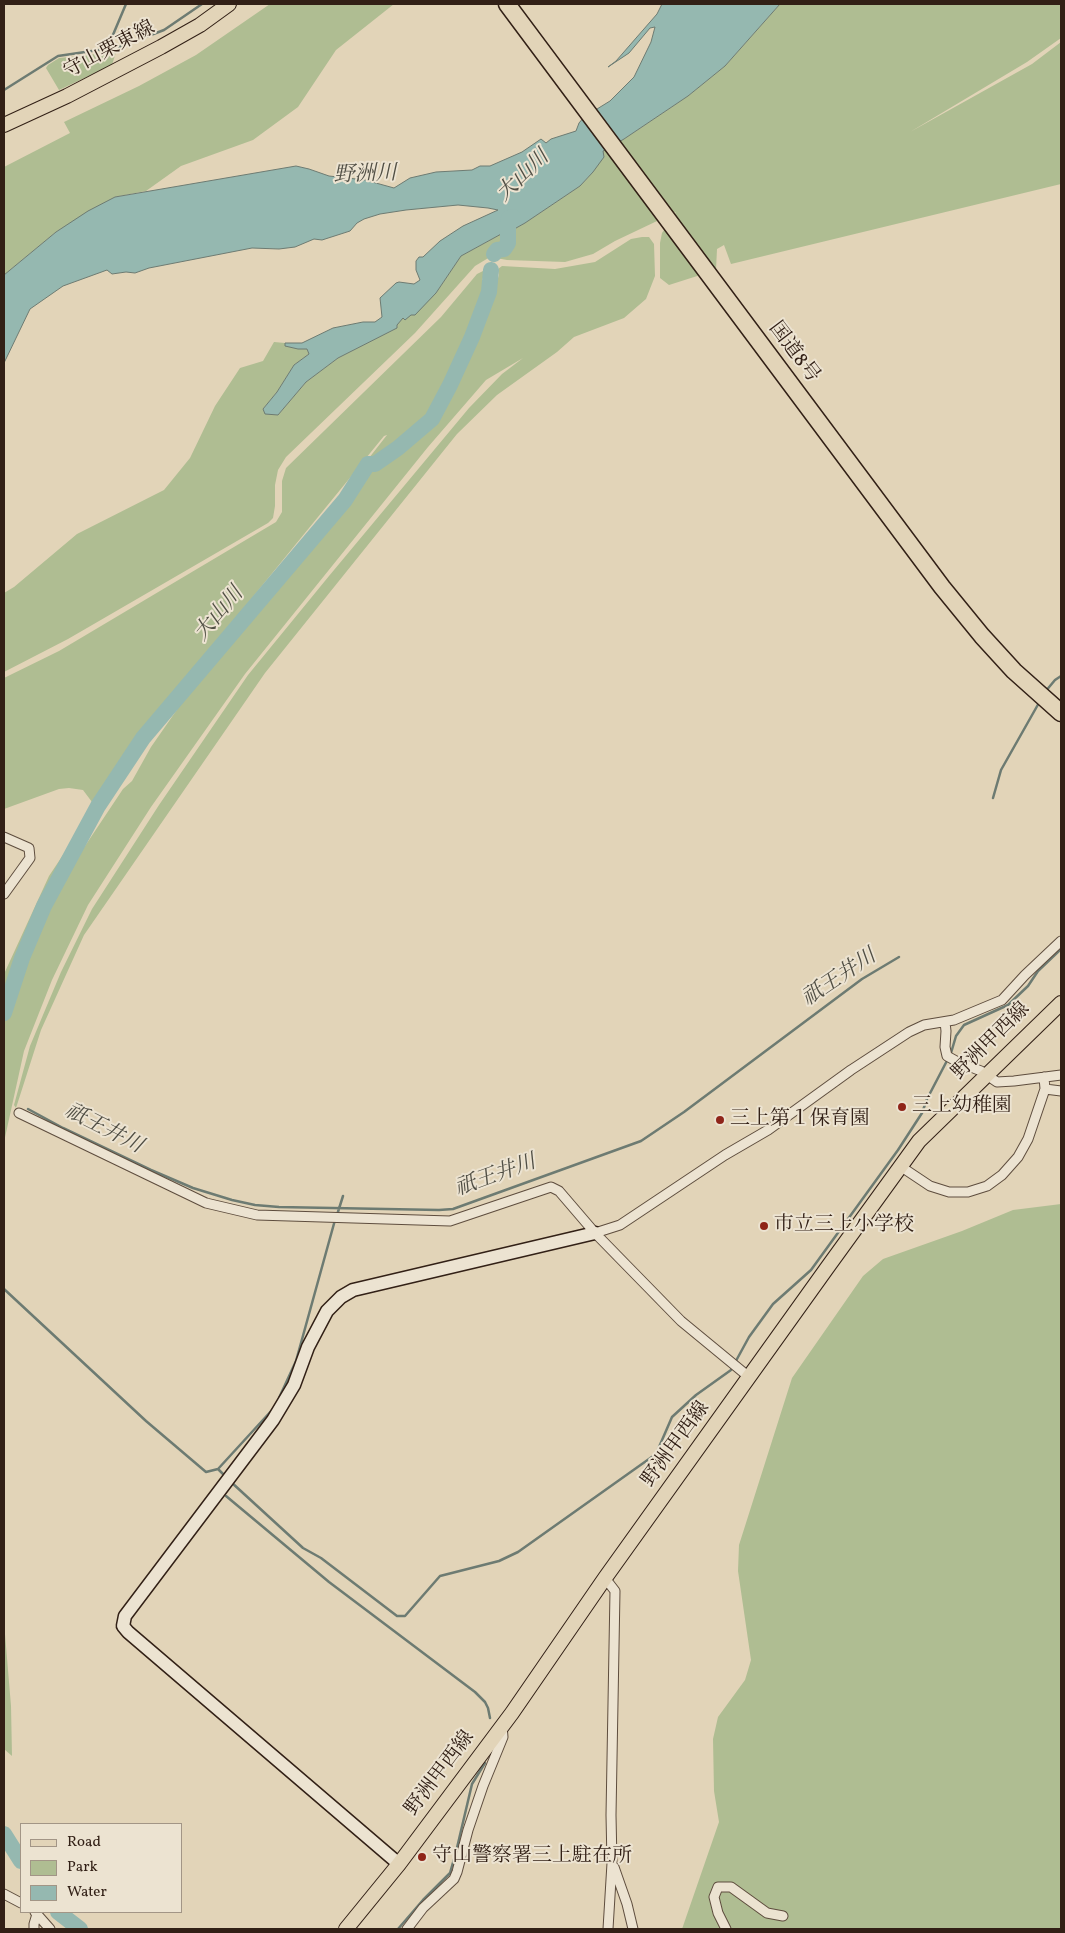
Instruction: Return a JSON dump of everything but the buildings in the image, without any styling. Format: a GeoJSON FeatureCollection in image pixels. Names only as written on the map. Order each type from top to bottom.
{"type":"FeatureCollection","features":[{"type":"Feature","properties":{"kind":"highway","name":"国道8号"},"geometry":{"type":"LineString","coordinates":[[507,4],[942,587],[982,636],[1014,671],[1061,713]]}},
{"type":"Feature","properties":{"kind":"main road","name":"守山栗東線"},"geometry":{"type":"LineString","coordinates":[[4,125],[67,96],[161,48],[200,25],[229,4]]}},
{"type":"Feature","properties":{"kind":"main road","name":"野洲甲西線"},"geometry":{"type":"LineString","coordinates":[[346,1929],[399,1864],[551,1659],[605,1578],[920,1140],[1061,1003]]}},
{"type":"Feature","properties":{"kind":"street"},"geometry":{"type":"LineString","coordinates":[[4,837],[29,848],[30,858],[4,894]]}},
{"type":"Feature","properties":{"kind":"street"},"geometry":{"type":"LineString","coordinates":[[399,1864],[123,1626],[125,1616],[273,1420],[294,1385],[308,1347],[327,1311],[353,1290],[620,1225],[726,1155],[768,1130],[851,1070],[908,1032],[924,1025],[954,1020],[1002,1000],[1024,975],[1061,942]]}},
{"type":"Feature","properties":{"kind":"street"},"geometry":{"type":"LineString","coordinates":[[944,1022],[946,1031],[944,1047],[947,1056],[996,1082],[1061,1075]]}},
{"type":"Feature","properties":{"kind":"street"},"geometry":{"type":"LineString","coordinates":[[900,1166],[930,1186],[949,1192],[968,1192],[987,1186],[1002,1175],[1018,1157],[1028,1139],[1045,1089],[1044,1077]]}},
{"type":"Feature","properties":{"kind":"street"},"geometry":{"type":"LineString","coordinates":[[1045,1089],[1061,1091]]}},
{"type":"Feature","properties":{"kind":"street"},"geometry":{"type":"LineString","coordinates":[[19,1113],[206,1203],[257,1215],[450,1220],[551,1187],[559,1191],[595,1232],[681,1321],[749,1377]]}},
{"type":"Feature","properties":{"kind":"street"},"geometry":{"type":"LineString","coordinates":[[605,1578],[615,1591],[611,1815],[612,1863],[608,1929]]}},
{"type":"Feature","properties":{"kind":"street"},"geometry":{"type":"LineString","coordinates":[[407,1929],[423,1908],[454,1879],[458,1872],[468,1830],[482,1786],[503,1737],[502,1725]]}},
{"type":"Feature","properties":{"kind":"street"},"geometry":{"type":"LineString","coordinates":[[612,1863],[627,1904],[633,1929]]}},
{"type":"Feature","properties":{"kind":"street"},"geometry":{"type":"LineString","coordinates":[[726,1929],[718,1913],[714,1897],[718,1887],[731,1887],[767,1913],[783,1916]]}},
{"type":"Feature","properties":{"kind":"street"},"geometry":{"type":"LineString","coordinates":[[4,1894],[20,1902]]}},
{"type":"Feature","properties":{"kind":"street"},"geometry":{"type":"LineString","coordinates":[[34,1929],[36,1913]]}},
{"type":"Feature","properties":{"kind":"street"},"geometry":{"type":"LineString","coordinates":[[36,1913],[50,1929]]}},
{"type":"Feature","properties":{"kind":"green space"},"geometry":{"type":"Polygon","coordinates":[[[270,4],[394,4],[336,50],[298,107],[253,140],[181,166],[146,191],[115,197],[56,232],[4,275],[4,167],[70,133],[64,122],[139,86],[196,55],[270,4]]]}},
{"type":"Feature","properties":{"kind":"green space"},"geometry":{"type":"Polygon","coordinates":[[[780,4],[1061,4],[1061,38],[1027,62],[910,132],[1032,64],[1061,42],[1061,184],[731,264],[724,245],[717,249],[716,270],[669,285],[660,278],[660,243],[662,233],[676,212],[615,241],[593,254],[565,262],[507,260],[490,257],[475,266],[415,333],[286,457],[278,470],[273,518],[268,523],[68,639],[4,672],[4,593],[14,587],[77,534],[164,490],[190,458],[215,406],[240,368],[263,361],[274,342],[285,343],[285,345],[298,349],[307,349],[309,354],[294,365],[277,392],[263,409],[278,415],[306,382],[338,358],[396,328],[396,325],[403,317],[436,293],[461,256],[503,233],[505,239],[503,245],[491,254],[503,254],[509,232],[580,186],[593,172],[603,151],[688,96],[725,66],[780,4]]]}},
{"type":"Feature","properties":{"kind":"green space"},"geometry":{"type":"Polygon","coordinates":[[[117,49],[112,65],[59,90],[46,68],[59,58],[90,55],[117,49]]]}},
{"type":"Feature","properties":{"kind":"green space"},"geometry":{"type":"Polygon","coordinates":[[[649,237],[654,244],[655,276],[646,299],[624,318],[574,337],[557,352],[497,395],[457,434],[265,673],[84,935],[41,1030],[16,1108],[14,1105],[30,1046],[61,972],[92,909],[159,805],[248,675],[469,408],[502,374],[523,358],[486,380],[428,447],[245,674],[151,807],[88,905],[52,980],[24,1051],[4,1142],[4,1006],[46,911],[73,864],[123,789],[132,781],[151,747],[190,691],[245,616],[387,435],[384,436],[212,647],[57,876],[25,939],[4,992],[4,974],[49,876],[91,813],[92,802],[83,790],[69,788],[59,789],[4,809],[4,678],[59,651],[276,522],[282,512],[282,481],[286,468],[441,317],[477,274],[487,269],[482,280],[485,286],[496,284],[499,275],[498,269],[502,266],[555,269],[595,262],[631,239],[649,237]]]}},
{"type":"Feature","properties":{"kind":"green space"},"geometry":{"type":"Polygon","coordinates":[[[1061,1204],[1061,1929],[682,1929],[719,1822],[714,1791],[713,1739],[718,1717],[745,1680],[751,1660],[738,1571],[739,1545],[792,1378],[863,1276],[883,1259],[962,1231],[1013,1210],[1061,1204]]]}},
{"type":"Feature","properties":{"kind":"green space"},"geometry":{"type":"Polygon","coordinates":[[[4,1622],[11,1706],[12,1756],[4,1749],[4,1622]]]}},
{"type":"Feature","properties":{"kind":"water"},"geometry":{"type":"Polygon","coordinates":[[[662,4],[780,4],[725,66],[688,96],[603,151],[604,157],[580,186],[509,232],[503,254],[498,254],[497,252],[505,239],[503,233],[461,256],[436,293],[415,315],[411,315],[405,320],[403,318],[397,325],[397,328],[338,358],[306,382],[278,415],[265,414],[263,409],[277,392],[294,365],[309,354],[307,349],[285,346],[285,343],[302,343],[333,328],[363,322],[375,322],[382,317],[380,298],[396,283],[414,284],[420,280],[416,270],[416,261],[419,257],[423,257],[440,241],[463,226],[498,210],[458,205],[406,210],[380,214],[364,219],[357,223],[350,231],[322,240],[314,239],[295,247],[279,249],[252,248],[149,268],[135,273],[112,274],[107,270],[63,286],[30,309],[4,363],[4,275],[56,232],[88,211],[115,197],[296,166],[329,176],[365,180],[394,188],[410,178],[436,172],[472,170],[480,166],[490,166],[522,152],[541,139],[546,143],[551,139],[576,131],[584,117],[610,101],[634,77],[651,42],[655,27],[650,28],[629,53],[608,67],[616,61],[657,14],[662,4]]]}},
{"type":"Feature","properties":{"kind":"waterway"},"geometry":{"type":"LineString","coordinates":[[107,49],[126,4]]}},
{"type":"Feature","properties":{"kind":"waterway"},"geometry":{"type":"LineString","coordinates":[[4,90],[58,56],[119,47],[164,30],[202,4]]}},
{"type":"Feature","properties":{"kind":"waterway","name":"大山川"},"geometry":{"type":"LineString","coordinates":[[494,254],[497,250],[504,249],[508,243],[508,223],[509,218],[513,217]]}},
{"type":"Feature","properties":{"kind":"waterway","name":"大山川"},"geometry":{"type":"LineString","coordinates":[[4,1013],[22,958],[44,906],[98,806],[143,738],[345,500],[368,464],[375,464],[398,448],[432,419],[472,337],[489,292],[491,270]]}},
{"type":"Feature","properties":{"kind":"waterway","name":"祇王井川"},"geometry":{"type":"LineString","coordinates":[[1045,692],[1061,676]]}},
{"type":"Feature","properties":{"kind":"waterway","name":"祇王井川"},"geometry":{"type":"LineString","coordinates":[[993,798],[1001,770],[1040,701]]}},
{"type":"Feature","properties":{"kind":"waterway"},"geometry":{"type":"LineString","coordinates":[[231,1482],[303,1548],[321,1558],[397,1616],[405,1616],[440,1576],[499,1561],[518,1552],[656,1454],[672,1417],[696,1395],[731,1370],[749,1337],[773,1304],[811,1270],[898,1150],[922,1113],[927,1099],[951,1053],[956,1036],[964,1025],[1008,1005],[1028,986],[1038,971],[1061,949]]}},
{"type":"Feature","properties":{"kind":"waterway","name":"祇王井川"},"geometry":{"type":"LineString","coordinates":[[28,1109],[151,1170],[193,1188],[232,1200],[255,1205],[279,1207],[453,1209],[641,1141],[684,1112],[862,979],[899,957]]}},
{"type":"Feature","properties":{"kind":"waterway","name":"祇王井川"},"geometry":{"type":"LineString","coordinates":[[337,1215],[343,1196]]}},
{"type":"Feature","properties":{"kind":"waterway"},"geometry":{"type":"LineString","coordinates":[[279,1398],[296,1361],[335,1220]]}},
{"type":"Feature","properties":{"kind":"waterway"},"geometry":{"type":"LineString","coordinates":[[4,1289],[146,1421],[206,1472]]}},
{"type":"Feature","properties":{"kind":"waterway"},"geometry":{"type":"LineString","coordinates":[[206,1472],[218,1469],[273,1409]]}},
{"type":"Feature","properties":{"kind":"waterway"},"geometry":{"type":"LineString","coordinates":[[218,1469],[226,1477]]}},
{"type":"Feature","properties":{"kind":"waterway"},"geometry":{"type":"LineString","coordinates":[[226,1496],[329,1582],[475,1692],[485,1702],[490,1718]]}},
{"type":"Feature","properties":{"kind":"waterway"},"geometry":{"type":"LineString","coordinates":[[398,1929],[450,1873],[472,1784],[485,1763]]}},
{"type":"Feature","properties":{"kind":"waterway"},"geometry":{"type":"LineString","coordinates":[[4,1834],[20,1859]]}},
{"type":"Feature","properties":{"kind":"waterway"},"geometry":{"type":"LineString","coordinates":[[59,1913],[80,1929]]}},
{"type":"Feature","properties":{"kind":"place","name":"三上幼稚園"},"geometry":{"type":"Point","coordinates":[902,1107]}},
{"type":"Feature","properties":{"kind":"place","name":"三上第１保育園"},"geometry":{"type":"Point","coordinates":[720,1120]}},
{"type":"Feature","properties":{"kind":"place","name":"市立三上小学校"},"geometry":{"type":"Point","coordinates":[764,1226]}},
{"type":"Feature","properties":{"kind":"place","name":"守山警察署三上駐在所"},"geometry":{"type":"Point","coordinates":[422,1857]}},
{"type":"Feature","properties":{"kind":"water label","name":"野洲川"},"geometry":{"type":"Point","coordinates":[365,176]}}]}
